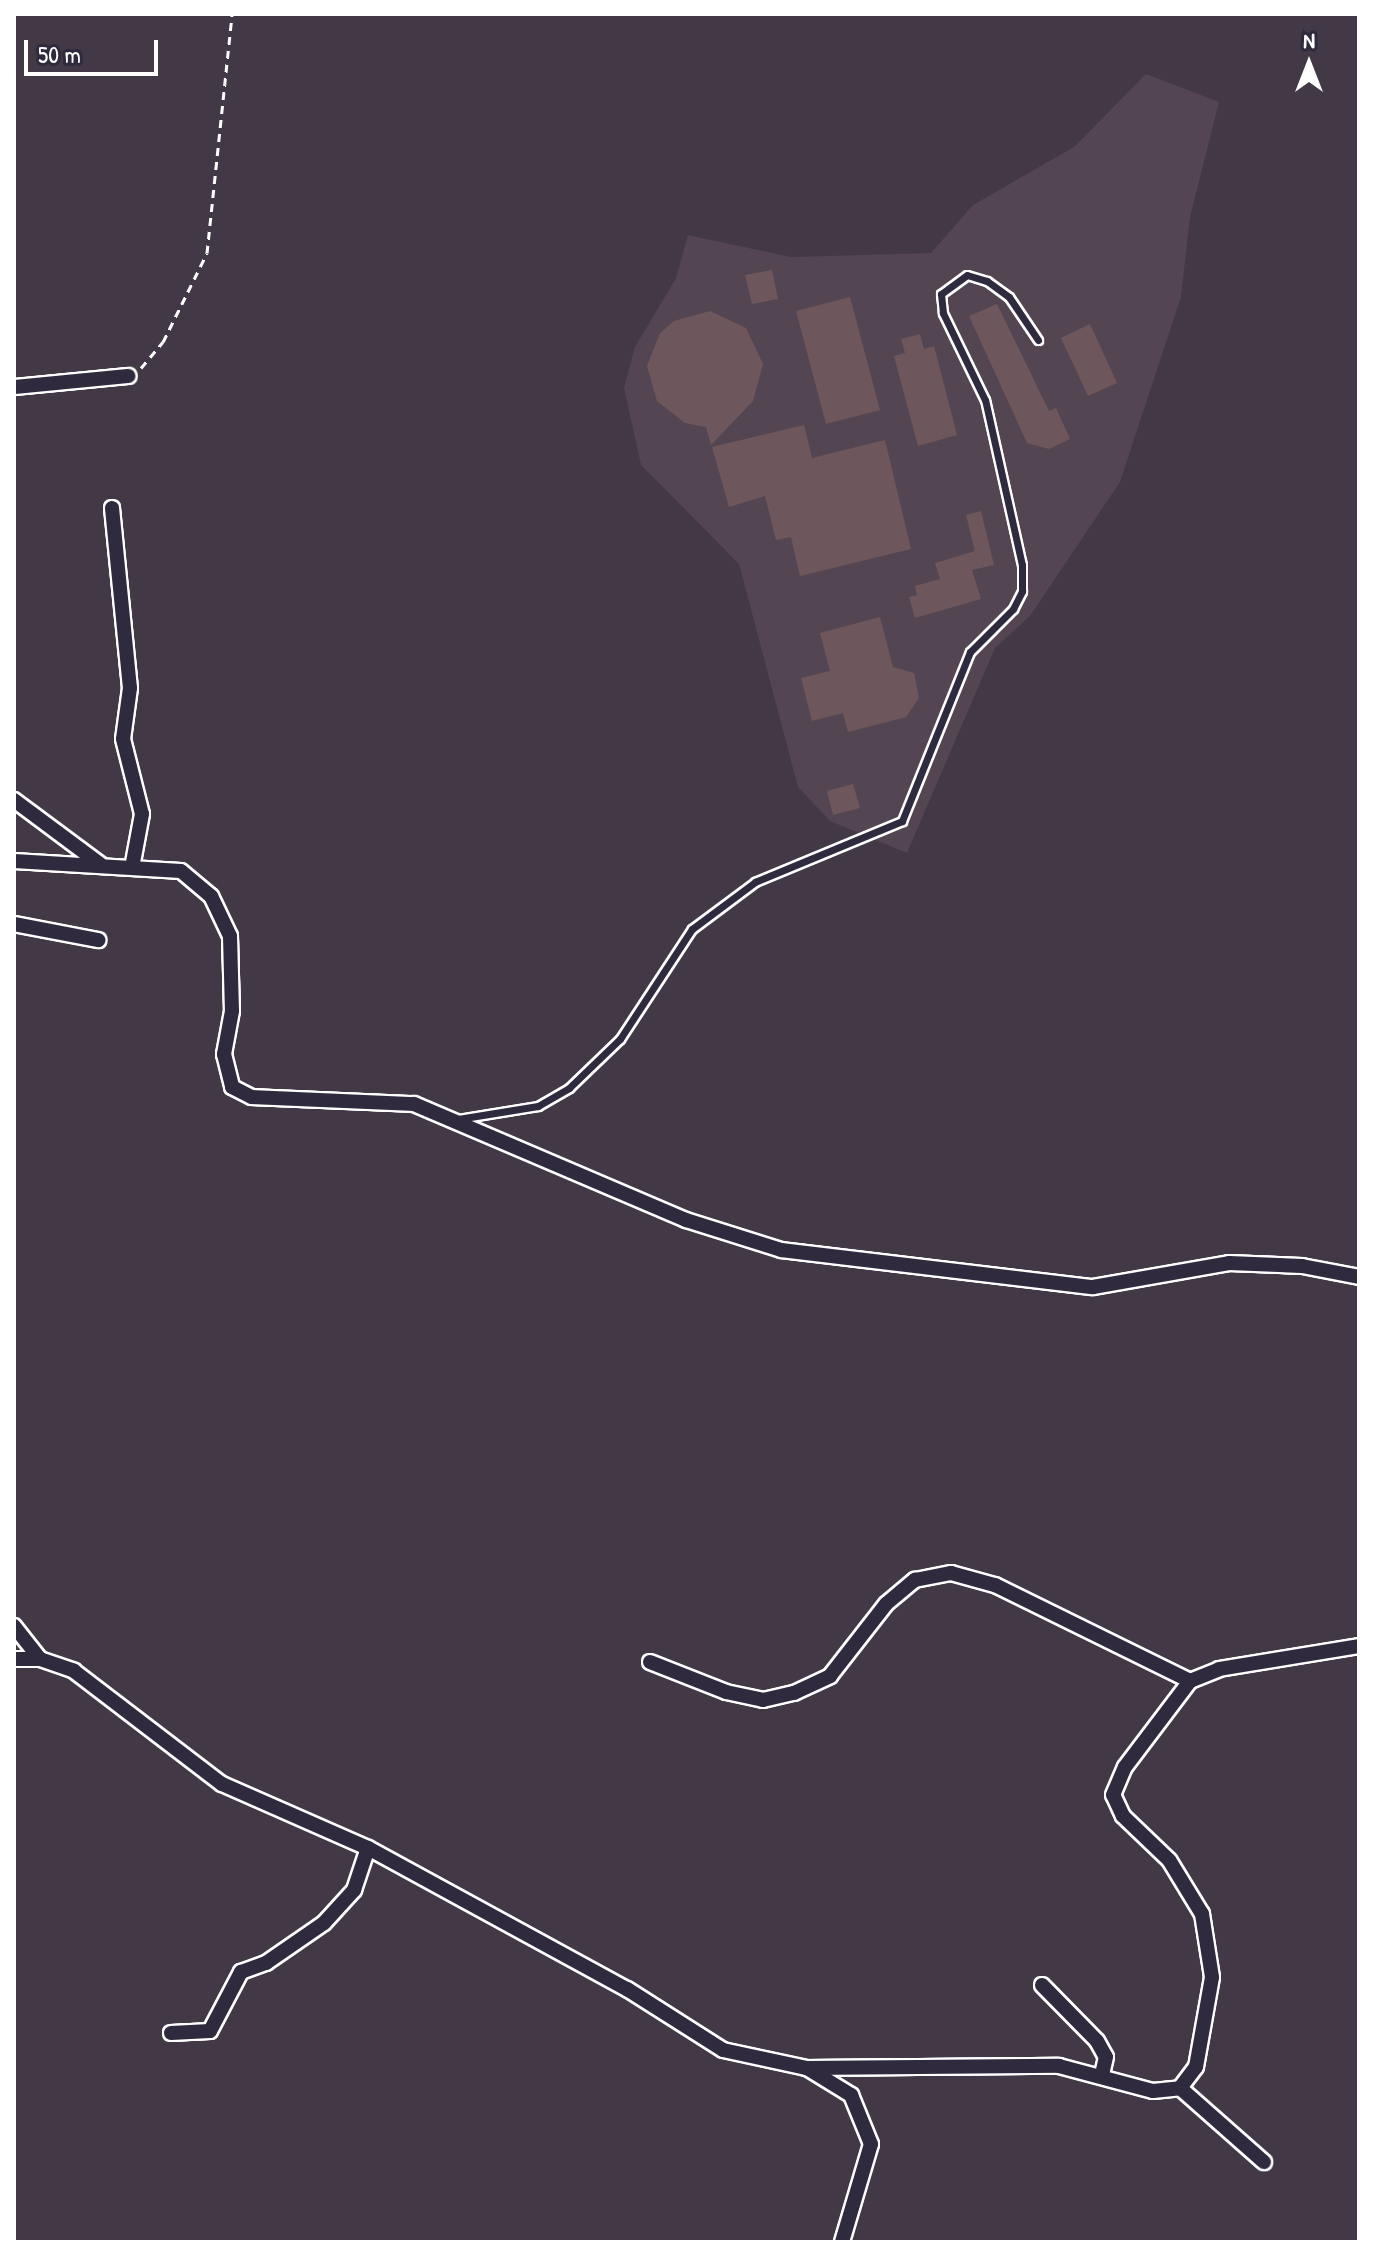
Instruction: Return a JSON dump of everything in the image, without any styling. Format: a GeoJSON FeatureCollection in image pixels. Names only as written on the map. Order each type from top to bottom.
{"type":"FeatureCollection","features":[{"type":"Feature","properties":{"kind":"street"},"geometry":{"type":"LineString","coordinates":[[14,387],[128,376]]}},
{"type":"Feature","properties":{"kind":"street"},"geometry":{"type":"LineString","coordinates":[[112,508],[130,688],[123,739],[142,814],[132,868]]}},
{"type":"Feature","properties":{"kind":"street"},"geometry":{"type":"LineString","coordinates":[[14,800],[100,864]]}},
{"type":"Feature","properties":{"kind":"street"},"geometry":{"type":"LineString","coordinates":[[14,861],[181,871],[211,896],[230,936],[232,1011],[224,1054],[232,1087],[252,1097],[414,1104],[686,1220],[781,1250],[1093,1287],[1229,1263],[1302,1266],[1359,1277]]}},
{"type":"Feature","properties":{"kind":"street"},"geometry":{"type":"LineString","coordinates":[[14,924],[98,940]]}},
{"type":"Feature","properties":{"kind":"street"},"geometry":{"type":"LineString","coordinates":[[650,1662],[726,1692],[763,1700],[794,1693],[830,1676],[886,1604],[915,1580],[951,1573],[995,1585],[1190,1681]]}},
{"type":"Feature","properties":{"kind":"street"},"geometry":{"type":"LineString","coordinates":[[14,1626],[40,1659]]}},
{"type":"Feature","properties":{"kind":"street"},"geometry":{"type":"LineString","coordinates":[[14,1659],[40,1659],[74,1671],[222,1784],[368,1848],[627,1989],[723,2050],[806,2068],[1059,2066],[1102,2074],[1153,2091],[1180,2088],[1196,2067],[1212,1977],[1202,1914],[1169,1860],[1123,1816],[1113,1795],[1125,1767],[1190,1681],[1219,1669],[1359,1646]]}},
{"type":"Feature","properties":{"kind":"street"},"geometry":{"type":"LineString","coordinates":[[171,2033],[210,2031],[241,1972],[266,1963],[324,1923],[354,1890],[368,1848]]}},
{"type":"Feature","properties":{"kind":"street"},"geometry":{"type":"LineString","coordinates":[[1042,1985],[1097,2041],[1106,2057],[1102,2074]]}},
{"type":"Feature","properties":{"kind":"street"},"geometry":{"type":"LineString","coordinates":[[806,2068],[851,2095],[871,2144],[842,2242]]}},
{"type":"Feature","properties":{"kind":"street"},"geometry":{"type":"LineString","coordinates":[[1180,2088],[1264,2162]]}},
{"type":"Feature","properties":{"kind":"lane"},"geometry":{"type":"LineString","coordinates":[[456,1120],[538,1106],[569,1088],[620,1039],[692,929],[755,882],[902,821],[970,652],[1013,609],[1022,591],[1022,565],[985,400],[943,313],[941,294],[967,275],[987,281],[1009,297],[1038,340]]}},
{"type":"Feature","properties":{"kind":"path"},"geometry":{"type":"LineString","coordinates":[[128,376],[163,342],[207,253],[232,14]]}},
{"type":"Feature","properties":{"kind":"shaded area"},"geometry":{"type":"Polygon","coordinates":[[[1146,74],[1219,102],[1190,217],[1181,297],[1120,482],[1030,616],[995,648],[907,853],[830,821],[798,787],[739,564],[641,465],[624,388],[635,347],[676,278],[688,235],[791,257],[931,253],[973,205],[1074,147],[1146,74]]]}},
{"type":"Feature","properties":{"kind":"building"},"geometry":{"type":"Polygon","coordinates":[[[772,270],[778,299],[752,304],[745,275],[772,270]]]}},
{"type":"Feature","properties":{"kind":"building"},"geometry":{"type":"Polygon","coordinates":[[[850,297],[880,410],[826,424],[796,311],[850,297]]]}},
{"type":"Feature","properties":{"kind":"building"},"geometry":{"type":"Polygon","coordinates":[[[997,304],[1049,411],[1056,408],[1070,439],[1049,449],[1027,443],[969,316],[997,304]]]}},
{"type":"Feature","properties":{"kind":"building"},"geometry":{"type":"Polygon","coordinates":[[[710,311],[746,328],[763,364],[753,401],[711,445],[706,427],[685,423],[657,401],[647,366],[660,333],[674,321],[710,311]]]}},
{"type":"Feature","properties":{"kind":"building"},"geometry":{"type":"Polygon","coordinates":[[[1090,324],[1117,383],[1088,396],[1061,338],[1090,324]]]}},
{"type":"Feature","properties":{"kind":"building"},"geometry":{"type":"Polygon","coordinates":[[[920,334],[924,349],[934,346],[957,435],[918,446],[894,356],[905,353],[901,339],[920,334]]]}},
{"type":"Feature","properties":{"kind":"building"},"geometry":{"type":"Polygon","coordinates":[[[804,425],[812,458],[885,440],[911,549],[800,576],[791,537],[776,540],[765,496],[729,507],[712,447],[804,425]]]}},
{"type":"Feature","properties":{"kind":"building"},"geometry":{"type":"Polygon","coordinates":[[[981,511],[994,565],[972,570],[981,599],[915,618],[909,597],[917,595],[915,586],[940,579],[935,563],[975,551],[966,515],[981,511]]]}},
{"type":"Feature","properties":{"kind":"building"},"geometry":{"type":"Polygon","coordinates":[[[880,617],[893,667],[914,673],[919,698],[906,717],[848,732],[843,713],[812,721],[801,678],[830,671],[820,633],[880,617]]]}},
{"type":"Feature","properties":{"kind":"building"},"geometry":{"type":"Polygon","coordinates":[[[853,784],[860,808],[833,815],[827,791],[853,784]]]}}]}
